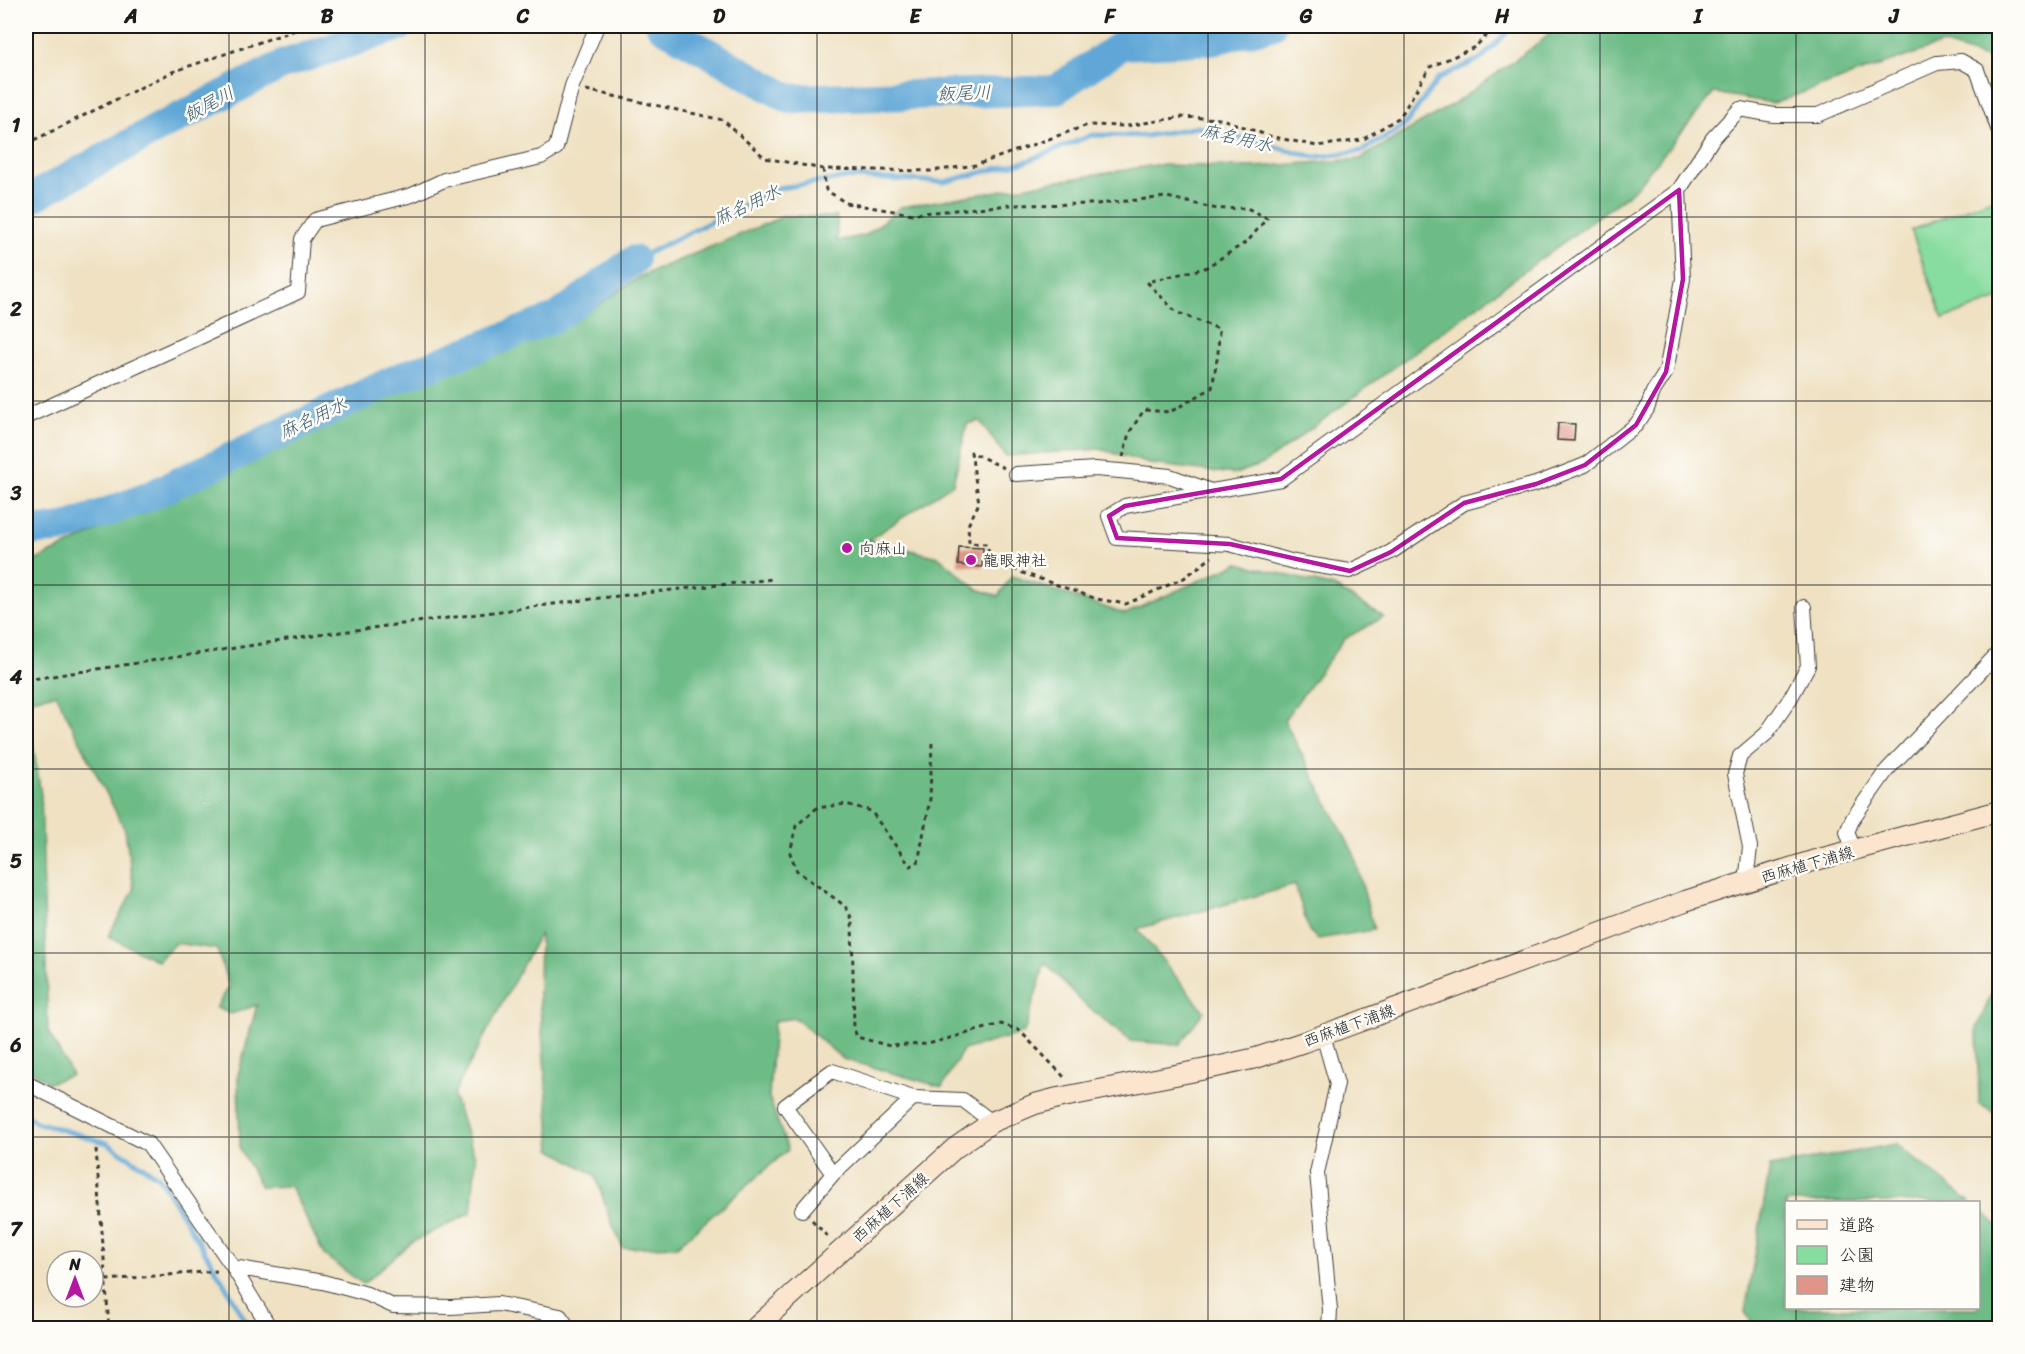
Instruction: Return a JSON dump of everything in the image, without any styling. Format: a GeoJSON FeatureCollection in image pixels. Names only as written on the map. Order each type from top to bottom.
{"type":"FeatureCollection","features":[{"type":"Feature","properties":{"kind":"main road","name":"西麻植下浦線"},"geometry":{"type":"LineString","coordinates":[[754,1329],[955,1148],[992,1122],[1035,1104],[1256,1058],[1685,901],[1854,850],[2000,811]]}},
{"type":"Feature","properties":{"kind":"street"},"geometry":{"type":"LineString","coordinates":[[26,417],[298,292],[302,239],[315,220],[412,195],[444,180],[541,157],[556,148],[574,82],[597,26]]}},
{"type":"Feature","properties":{"kind":"street"},"geometry":{"type":"LineString","coordinates":[[1679,190],[1683,279],[1666,372],[1636,425],[1585,465],[1536,484],[1464,503],[1391,552],[1350,571],[1294,562],[1230,544],[1117,538],[1109,516],[1125,506],[1281,479],[1679,190],[1713,138],[1740,109],[1774,115],[1818,115],[1936,63],[1961,61],[1977,70],[2000,134]]}},
{"type":"Feature","properties":{"kind":"street"},"geometry":{"type":"LineString","coordinates":[[1016,474],[1095,469],[1120,471],[1170,476],[1212,492]]}},
{"type":"Feature","properties":{"kind":"street"},"geometry":{"type":"LineString","coordinates":[[1746,882],[1750,847],[1735,774],[1740,756],[1766,734],[1790,699],[1808,666],[1804,607]]}},
{"type":"Feature","properties":{"kind":"street"},"geometry":{"type":"LineString","coordinates":[[1854,850],[1847,832],[1853,818],[1887,770],[2000,651]]}},
{"type":"Feature","properties":{"kind":"street"},"geometry":{"type":"LineString","coordinates":[[1323,1035],[1337,1084],[1317,1173],[1330,1310],[1329,1329]]}},
{"type":"Feature","properties":{"kind":"street"},"geometry":{"type":"LineString","coordinates":[[833,1174],[785,1106],[832,1071],[913,1098],[963,1100],[992,1122]]}},
{"type":"Feature","properties":{"kind":"street"},"geometry":{"type":"LineString","coordinates":[[26,1083],[148,1144],[233,1267],[270,1329]]}},
{"type":"Feature","properties":{"kind":"street"},"geometry":{"type":"LineString","coordinates":[[802,1209],[833,1174],[913,1098]]}},
{"type":"Feature","properties":{"kind":"street"},"geometry":{"type":"LineString","coordinates":[[233,1267],[323,1282],[367,1294],[393,1306],[451,1307],[499,1304],[560,1316],[565,1323],[563,1329]]}},
{"type":"Feature","properties":{"kind":"path"},"geometry":{"type":"LineString","coordinates":[[26,144],[172,72],[307,26]]}},
{"type":"Feature","properties":{"kind":"path"},"geometry":{"type":"LineString","coordinates":[[574,82],[723,120],[765,158],[824,169],[931,171],[976,165],[1088,125],[1127,126],[1181,117],[1222,119],[1269,136],[1317,146],[1362,140],[1400,117],[1430,67],[1475,47],[1496,26]]}},
{"type":"Feature","properties":{"kind":"path"},"geometry":{"type":"LineString","coordinates":[[824,169],[826,190],[846,202],[912,214],[1010,205],[1097,204],[1167,196],[1216,209],[1247,208],[1267,218],[1248,241],[1205,268],[1148,282],[1176,312],[1219,329],[1218,354],[1212,388],[1170,412],[1144,410],[1129,432],[1120,471]]}},
{"type":"Feature","properties":{"kind":"path"},"geometry":{"type":"LineString","coordinates":[[1016,474],[972,452],[979,502],[968,525],[969,543],[987,544],[990,558],[1023,573],[1097,598],[1126,604],[1184,578],[1230,544]]}},
{"type":"Feature","properties":{"kind":"path"},"geometry":{"type":"LineString","coordinates":[[26,680],[333,633],[600,598],[773,579]]}},
{"type":"Feature","properties":{"kind":"path"},"geometry":{"type":"LineString","coordinates":[[932,743],[930,799],[918,863],[910,866],[871,811],[846,804],[817,808],[796,826],[790,853],[797,872],[845,906],[852,919],[854,1029],[857,1037],[890,1046],[928,1044],[1001,1024],[1019,1030],[1080,1093]]}},
{"type":"Feature","properties":{"kind":"path"},"geometry":{"type":"LineString","coordinates":[[96,1149],[103,1249]]}},
{"type":"Feature","properties":{"kind":"path"},"geometry":{"type":"LineString","coordinates":[[802,1209],[826,1235],[850,1242]]}},
{"type":"Feature","properties":{"kind":"path"},"geometry":{"type":"LineString","coordinates":[[109,1329],[105,1280],[210,1272]]}},
{"type":"Feature","properties":{"kind":"highlighted area"},"geometry":{"type":"Polygon","coordinates":[[[1679,190],[1683,279],[1666,372],[1636,425],[1608,448],[1585,465],[1536,484],[1464,503],[1391,552],[1350,571],[1230,544],[1117,538],[1109,516],[1125,506],[1281,479],[1679,190]]]}},
{"type":"Feature","properties":{"kind":"green space"},"geometry":{"type":"Polygon","coordinates":[[[1556,26],[1999,26],[1999,90],[1989,59],[1942,44],[1773,103],[1714,93],[1633,191],[1263,464],[1235,474],[1150,464],[1100,449],[1005,456],[980,421],[967,424],[953,484],[869,540],[939,557],[977,589],[998,596],[1012,576],[1125,614],[1238,563],[1334,587],[1384,617],[1344,639],[1284,720],[1354,854],[1374,930],[1318,939],[1309,931],[1295,885],[1137,929],[1204,1011],[1179,1045],[1131,1041],[1084,1004],[1045,963],[1024,1033],[963,1050],[942,1087],[843,1059],[795,1018],[774,1021],[769,1097],[788,1150],[677,1246],[623,1248],[595,1175],[551,1149],[539,994],[540,933],[453,1095],[476,1159],[471,1213],[412,1242],[363,1284],[324,1255],[290,1186],[261,1187],[240,1149],[238,1075],[257,1005],[231,1014],[216,1008],[229,987],[217,949],[175,943],[158,961],[108,936],[134,890],[125,830],[56,694],[26,700],[26,565],[378,398],[571,323],[641,276],[784,216],[837,217],[837,241],[866,235],[901,207],[1155,165],[1255,167],[1360,159],[1458,101],[1540,42],[1556,26]]]}},
{"type":"Feature","properties":{"kind":"green space"},"geometry":{"type":"Polygon","coordinates":[[[1999,196],[1999,299],[1943,319],[1911,230],[1999,196]]]}},
{"type":"Feature","properties":{"kind":"green space"},"geometry":{"type":"Polygon","coordinates":[[[26,702],[41,795],[48,1031],[72,1075],[49,1083],[26,1067],[26,702]]]}},
{"type":"Feature","properties":{"kind":"green space"},"geometry":{"type":"Polygon","coordinates":[[[1999,976],[1999,1115],[1979,1104],[1977,1028],[1999,976]]]}},
{"type":"Feature","properties":{"kind":"green space"},"geometry":{"type":"Polygon","coordinates":[[[1896,1144],[1969,1201],[1785,1201],[1785,1309],[1980,1309],[1980,1210],[1999,1226],[1999,1328],[1755,1328],[1745,1312],[1770,1167],[1896,1144]]]}},
{"type":"Feature","properties":{"kind":"building"},"geometry":{"type":"Polygon","coordinates":[[[1558,423],[1575,424],[1574,441],[1557,440],[1558,423]]]}},
{"type":"Feature","properties":{"kind":"building"},"geometry":{"type":"Polygon","coordinates":[[[959,547],[983,548],[982,567],[958,565],[959,547]]]}},
{"type":"Feature","properties":{"kind":"waterway","name":"飯尾川"},"geometry":{"type":"LineString","coordinates":[[26,201],[160,127],[284,64],[400,26]]}},
{"type":"Feature","properties":{"kind":"waterway","name":"飯尾川"},"geometry":{"type":"LineString","coordinates":[[661,26],[790,99],[1055,90],[1122,45],[1212,40],[1271,26]]}},
{"type":"Feature","properties":{"kind":"waterway","name":"麻名用水"},"geometry":{"type":"LineString","coordinates":[[634,260],[779,188],[853,177],[944,182],[1027,161],[1092,135],[1146,136],[1198,127],[1315,157],[1362,151],[1404,126],[1439,78],[1482,58],[1513,26]]}},
{"type":"Feature","properties":{"kind":"waterway","name":"麻名用水"},"geometry":{"type":"LineString","coordinates":[[26,531],[64,528],[145,498],[396,379],[557,317],[634,260]]}},
{"type":"Feature","properties":{"kind":"waterway"},"geometry":{"type":"LineString","coordinates":[[26,1115],[36,1122],[107,1143],[159,1177],[249,1328]]}},
{"type":"Feature","properties":{"kind":"place","name":"向麻山"},"geometry":{"type":"Point","coordinates":[847,548]}},
{"type":"Feature","properties":{"kind":"place","name":"龍眼神社"},"geometry":{"type":"Point","coordinates":[971,560]}}]}
